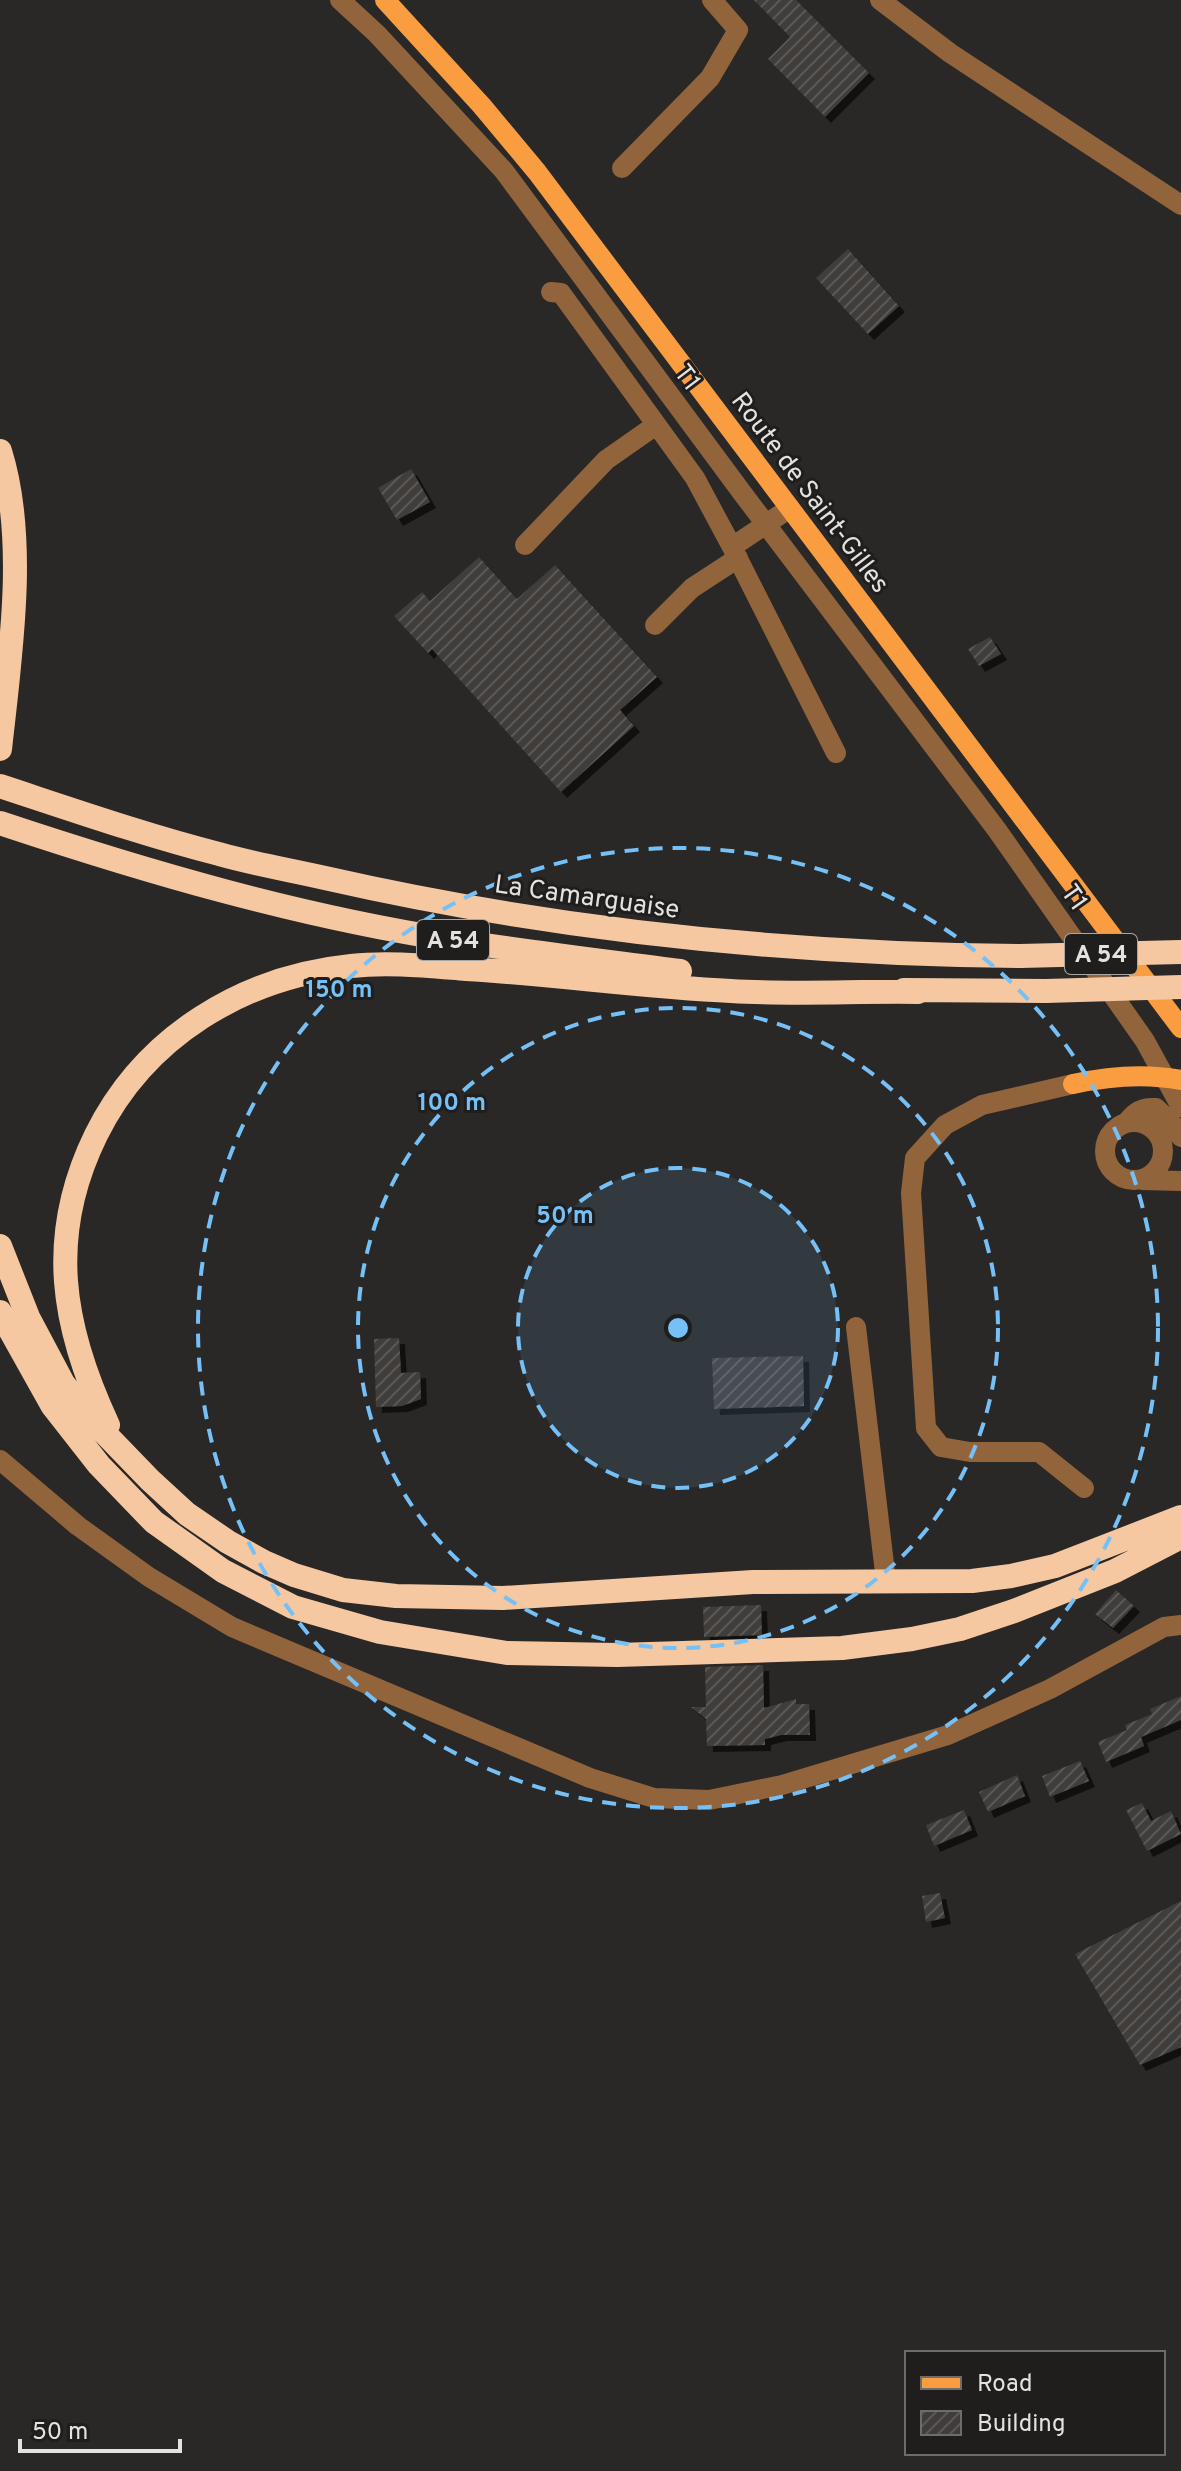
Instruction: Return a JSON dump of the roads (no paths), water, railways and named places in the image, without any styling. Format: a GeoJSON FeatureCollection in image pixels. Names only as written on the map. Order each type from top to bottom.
{"type":"FeatureCollection","features":[{"type":"Feature","properties":{"kind":"highway"},"geometry":{"type":"LineString","coordinates":[[0,451],[11,510],[14,565],[10,660],[0,749]]}},
{"type":"Feature","properties":{"kind":"highway","name":"La Camarguaise"},"geometry":{"type":"LineString","coordinates":[[0,786],[221,855],[396,894],[536,919],[663,936],[789,948],[918,955],[1181,952]]}},
{"type":"Feature","properties":{"kind":"highway","name":"A 54"},"geometry":{"type":"LineString","coordinates":[[0,823],[97,855],[222,890],[338,918],[450,940],[688,972],[918,992],[1181,987]]}},
{"type":"Feature","properties":{"kind":"highway"},"geometry":{"type":"LineString","coordinates":[[117,1446],[85,1373],[68,1314],[65,1254],[75,1190],[84,1158],[129,1081],[173,1037],[209,1011],[282,980],[349,966],[385,963],[732,991],[918,992]]}},
{"type":"Feature","properties":{"kind":"highway"},"geometry":{"type":"LineString","coordinates":[[0,1246],[28,1317],[63,1383],[117,1446],[187,1514],[228,1542],[294,1575],[343,1590],[396,1596],[503,1598],[753,1582],[972,1581],[1055,1566],[1181,1517]]}},
{"type":"Feature","properties":{"kind":"highway"},"geometry":{"type":"LineString","coordinates":[[0,1296],[15,1338]]}},
{"type":"Feature","properties":{"kind":"highway"},"geometry":{"type":"LineString","coordinates":[[0,1312],[52,1405],[99,1465],[154,1522],[223,1571],[293,1607],[380,1632],[507,1653],[617,1655],[842,1648],[960,1629],[1045,1600],[1115,1571],[1181,1537]]}},
{"type":"Feature","properties":{"kind":"main road","name":"Route de Saint-Gilles"},"geometry":{"type":"LineString","coordinates":[[385,0],[482,106],[537,172],[1181,1028]]}},
{"type":"Feature","properties":{"kind":"main road"},"geometry":{"type":"LineString","coordinates":[[1073,1084],[1104,1077],[1174,1079]]}},
{"type":"Feature","properties":{"kind":"street","name":"T1"},"geometry":{"type":"LineString","coordinates":[[340,0],[377,34],[504,171],[997,830],[1174,1079],[1178,1127]]}},
{"type":"Feature","properties":{"kind":"street"},"geometry":{"type":"LineString","coordinates":[[622,168],[710,78],[738,30],[712,0]]}},
{"type":"Feature","properties":{"kind":"street"},"geometry":{"type":"LineString","coordinates":[[880,0],[950,53],[1181,205]]}},
{"type":"Feature","properties":{"kind":"street"},"geometry":{"type":"LineString","coordinates":[[551,292],[561,293],[695,478],[836,753]]}},
{"type":"Feature","properties":{"kind":"street"},"geometry":{"type":"LineString","coordinates":[[525,545],[606,460],[656,425]]}},
{"type":"Feature","properties":{"kind":"street"},"geometry":{"type":"LineString","coordinates":[[655,625],[692,588],[766,524],[790,508]]}},
{"type":"Feature","properties":{"kind":"street"},"geometry":{"type":"LineString","coordinates":[[1073,1084],[982,1105],[945,1125],[915,1158],[911,1193],[926,1428],[941,1447],[970,1452],[1039,1452],[1084,1488]]}},
{"type":"Feature","properties":{"kind":"street"},"geometry":{"type":"LineString","coordinates":[[1126,1123],[1136,1111],[1156,1108],[1178,1127]]}},
{"type":"Feature","properties":{"kind":"street"},"geometry":{"type":"LineString","coordinates":[[1138,1180],[1155,1172],[1161,1163],[1162,1145],[1159,1136],[1145,1123],[1126,1123],[1116,1127],[1105,1143],[1106,1162],[1119,1177],[1138,1180],[1181,1181]]}},
{"type":"Feature","properties":{"kind":"street"},"geometry":{"type":"LineString","coordinates":[[856,1327],[886,1581]]}},
{"type":"Feature","properties":{"kind":"street"},"geometry":{"type":"LineString","coordinates":[[0,1460],[78,1526],[149,1577],[232,1627],[590,1778],[654,1798],[709,1800],[782,1785],[948,1735],[1050,1689],[1164,1627],[1181,1625]]}}]}
